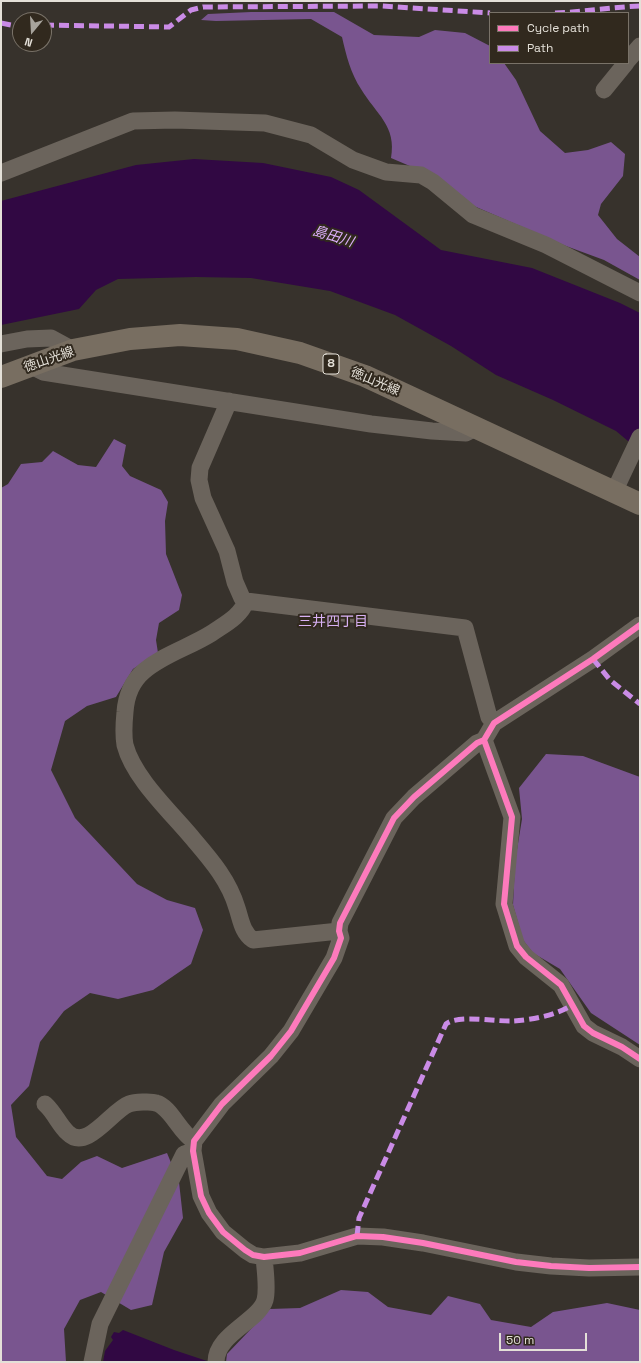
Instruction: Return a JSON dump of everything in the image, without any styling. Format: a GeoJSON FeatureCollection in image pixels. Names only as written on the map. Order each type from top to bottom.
{"type":"FeatureCollection","features":[{"type":"Feature","properties":{"kind":"main road","name":"徳山光線"},"geometry":{"type":"LineString","coordinates":[[1,377],[72,350],[130,339],[180,335],[237,339],[300,353],[365,376],[478,427],[618,482],[640,504]]}},
{"type":"Feature","properties":{"kind":"street"},"geometry":{"type":"LineString","coordinates":[[629,59],[640,46]]}},
{"type":"Feature","properties":{"kind":"street"},"geometry":{"type":"LineString","coordinates":[[604,90],[625,64]]}},
{"type":"Feature","properties":{"kind":"street"},"geometry":{"type":"LineString","coordinates":[[1,173],[133,121],[175,120],[265,123],[311,135],[353,160],[386,172],[421,175],[433,182],[473,215],[546,245],[640,293]]}},
{"type":"Feature","properties":{"kind":"street"},"geometry":{"type":"LineString","coordinates":[[1,344],[27,339],[51,338],[72,350]]}},
{"type":"Feature","properties":{"kind":"street"},"geometry":{"type":"LineString","coordinates":[[31,366],[42,372],[432,431],[466,433],[478,427]]}},
{"type":"Feature","properties":{"kind":"street"},"geometry":{"type":"LineString","coordinates":[[229,401],[202,461],[199,480],[203,498],[227,551],[235,582],[242,598],[246,600],[465,628],[489,717],[494,723]]}},
{"type":"Feature","properties":{"kind":"street"},"geometry":{"type":"LineString","coordinates":[[618,482],[640,437]]}},
{"type":"Feature","properties":{"kind":"street"},"geometry":{"type":"LineString","coordinates":[[246,600],[243,609],[230,621],[204,638],[180,651],[161,658],[142,672],[132,685],[126,703],[124,724],[125,744],[146,784],[223,875],[235,900],[246,935],[253,940],[339,930]]}},
{"type":"Feature","properties":{"kind":"street"},"geometry":{"type":"LineString","coordinates":[[92,1362],[100,1324],[184,1154],[194,1146],[222,1104],[271,1056],[291,1031],[334,958],[341,938],[339,930],[340,923],[394,818],[414,797],[477,743],[484,740],[494,723],[593,659],[640,625]]}},
{"type":"Feature","properties":{"kind":"street"},"geometry":{"type":"LineString","coordinates":[[484,740],[512,817],[504,904],[517,946],[526,957],[561,985],[584,1026],[593,1033],[622,1047],[640,1059]]}},
{"type":"Feature","properties":{"kind":"street"},"geometry":{"type":"LineString","coordinates":[[45,1104],[54,1112],[68,1134],[76,1138],[88,1137],[128,1104],[155,1102],[164,1107],[194,1146],[201,1196],[209,1213],[223,1232],[245,1250],[253,1254],[264,1257],[300,1253],[358,1236],[423,1243],[516,1262],[551,1266],[590,1268],[640,1267]]}},
{"type":"Feature","properties":{"kind":"street"},"geometry":{"type":"LineString","coordinates":[[216,1362],[216,1357],[232,1333],[261,1308],[265,1299],[264,1257]]}},
{"type":"Feature","properties":{"kind":"shaded area"},"geometry":{"type":"Polygon","coordinates":[[[251,12],[334,12],[374,35],[419,37],[435,30],[465,33],[489,45],[489,64],[505,64],[516,80],[540,131],[565,153],[588,150],[611,142],[625,154],[623,176],[601,204],[598,215],[617,239],[640,257],[640,280],[604,260],[566,246],[467,203],[438,178],[391,158],[391,137],[388,129],[354,77],[342,37],[311,19],[201,20],[208,14],[251,12]]]}},
{"type":"Feature","properties":{"kind":"shaded area"},"geometry":{"type":"Polygon","coordinates":[[[114,439],[126,445],[122,466],[130,476],[161,490],[168,502],[165,521],[166,554],[182,595],[179,610],[159,623],[156,640],[158,653],[133,669],[116,697],[87,706],[65,721],[51,770],[75,818],[137,884],[167,900],[195,908],[203,930],[191,964],[153,990],[118,999],[90,993],[64,1011],[40,1042],[29,1086],[11,1105],[16,1137],[47,1176],[62,1179],[81,1162],[97,1156],[122,1168],[167,1153],[179,1182],[183,1218],[164,1252],[152,1305],[131,1310],[101,1292],[80,1300],[64,1329],[66,1362],[1,1362],[1,488],[8,484],[21,464],[42,462],[53,451],[78,465],[96,467],[114,439]]]}},
{"type":"Feature","properties":{"kind":"shaded area"},"geometry":{"type":"Polygon","coordinates":[[[546,754],[583,756],[640,777],[640,1045],[591,1013],[560,969],[533,953],[523,940],[513,905],[515,862],[522,819],[519,788],[546,754]]]}},
{"type":"Feature","properties":{"kind":"shaded area"},"geometry":{"type":"Polygon","coordinates":[[[341,1290],[368,1292],[388,1307],[431,1315],[448,1296],[480,1304],[491,1320],[531,1327],[553,1312],[607,1303],[640,1310],[640,1362],[226,1362],[227,1354],[270,1309],[300,1308],[341,1290]]]}},
{"type":"Feature","properties":{"kind":"water","name":"島田川"},"geometry":{"type":"Polygon","coordinates":[[[194,159],[263,163],[331,177],[359,190],[441,250],[532,268],[620,303],[640,313],[640,451],[616,431],[553,400],[496,375],[451,346],[395,315],[330,291],[251,278],[196,277],[118,279],[96,290],[79,309],[1,325],[1,201],[136,165],[194,159]]]}},
{"type":"Feature","properties":{"kind":"water"},"geometry":{"type":"Polygon","coordinates":[[[123,1330],[210,1362],[103,1362],[105,1351],[113,1340],[111,1337],[114,1332],[119,1333],[123,1330]]]}},
{"type":"Feature","properties":{"kind":"marked path"},"geometry":{"type":"LineString","coordinates":[[52,25],[169,27],[191,10],[203,7],[382,6],[489,13]]}},
{"type":"Feature","properties":{"kind":"marked path"},"geometry":{"type":"LineString","coordinates":[[577,12],[640,6]]}},
{"type":"Feature","properties":{"kind":"marked path"},"geometry":{"type":"LineString","coordinates":[[1,23],[12,25]]}},
{"type":"Feature","properties":{"kind":"marked path"},"geometry":{"type":"LineString","coordinates":[[593,659],[610,680],[640,704]]}},
{"type":"Feature","properties":{"kind":"marked path"},"geometry":{"type":"LineString","coordinates":[[357,1236],[359,1218],[446,1024],[459,1019],[506,1021],[528,1019],[559,1012],[572,1005]]}},
{"type":"Feature","properties":{"kind":"cycle path"},"geometry":{"type":"LineString","coordinates":[[640,625],[593,659],[494,723],[484,740],[512,817],[504,904],[517,946],[526,957],[561,985],[584,1026],[593,1033],[622,1047],[640,1059]]}},
{"type":"Feature","properties":{"kind":"cycle path"},"geometry":{"type":"LineString","coordinates":[[484,740],[477,743],[414,797],[394,818],[340,923],[339,931],[341,938],[334,958],[291,1031],[271,1056],[222,1104],[194,1141],[193,1151],[201,1196],[209,1213],[223,1232],[253,1255],[264,1257],[300,1253],[357,1236],[383,1237],[423,1243],[516,1262],[551,1266],[589,1268],[640,1267]]}},
{"type":"Feature","properties":{"kind":"district","name":"三井四丁目"},"geometry":{"type":"Point","coordinates":[333,622]}}]}
